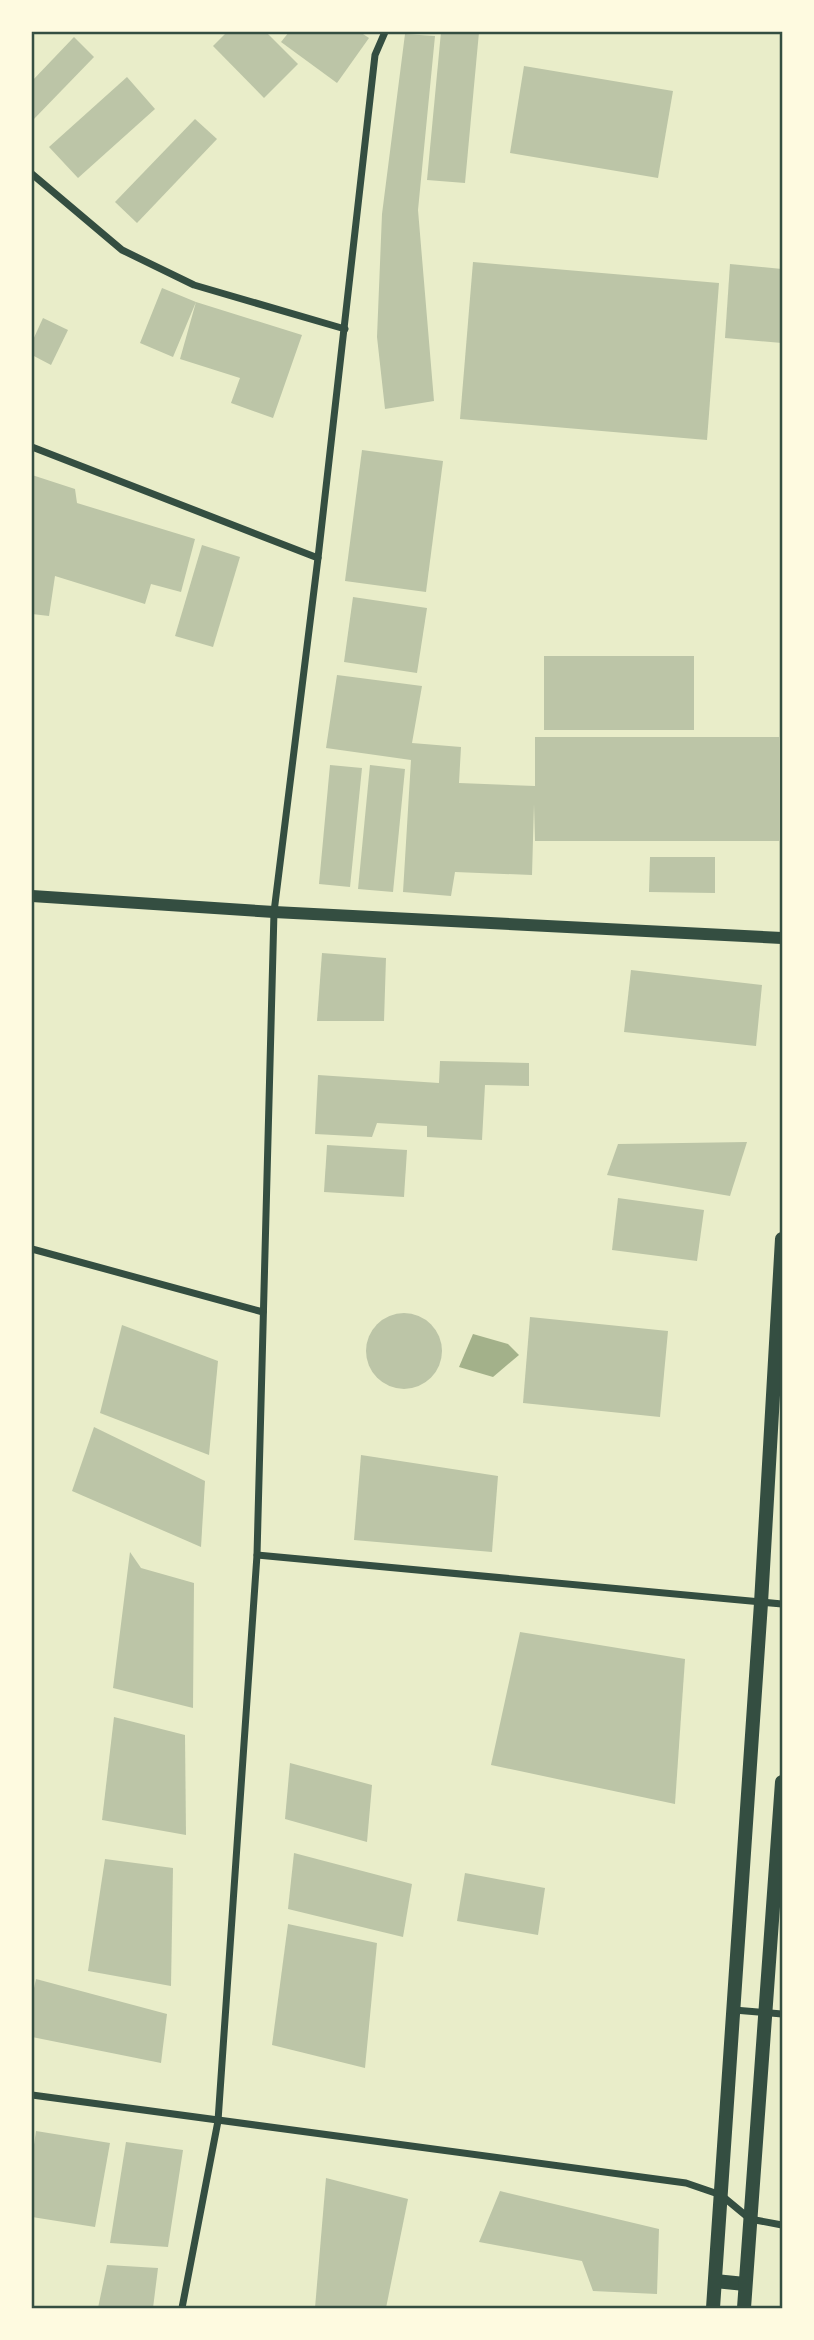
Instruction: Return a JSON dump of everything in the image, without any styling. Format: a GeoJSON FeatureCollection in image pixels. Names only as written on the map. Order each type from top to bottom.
{"type":"FeatureCollection","features":[{"type":"Feature","properties":{"kind":"main road"},"geometry":{"type":"LineString","coordinates":[[713,2308],[761,1603],[782,1239]]}},
{"type":"Feature","properties":{"kind":"main road"},"geometry":{"type":"LineString","coordinates":[[744,2308],[782,1782]]}},
{"type":"Feature","properties":{"kind":"main road"},"geometry":{"type":"LineString","coordinates":[[715,2281],[746,2284]]}},
{"type":"Feature","properties":{"kind":"street"},"geometry":{"type":"LineString","coordinates":[[182,2308],[218,2121],[257,1555],[274,912],[345,330],[375,55],[385,32]]}},
{"type":"Feature","properties":{"kind":"street"},"geometry":{"type":"LineString","coordinates":[[32,174],[122,250],[194,285],[345,330]]}},
{"type":"Feature","properties":{"kind":"street"},"geometry":{"type":"LineString","coordinates":[[32,447],[318,558]]}},
{"type":"Feature","properties":{"kind":"street"},"geometry":{"type":"LineString","coordinates":[[32,896],[274,912],[782,938]]}},
{"type":"Feature","properties":{"kind":"street"},"geometry":{"type":"LineString","coordinates":[[32,1250],[263,1312]]}},
{"type":"Feature","properties":{"kind":"street"},"geometry":{"type":"LineString","coordinates":[[257,1555],[782,1604]]}},
{"type":"Feature","properties":{"kind":"street"},"geometry":{"type":"LineString","coordinates":[[734,2010],[782,2014]]}},
{"type":"Feature","properties":{"kind":"street"},"geometry":{"type":"LineString","coordinates":[[32,2095],[686,2183],[721,2195],[750,2218],[782,2225]]}},
{"type":"Feature","properties":{"kind":"shaded area"},"geometry":{"type":"Polygon","coordinates":[[[473,1334],[508,1344],[519,1355],[493,1377],[459,1367],[473,1334]]]}},
{"type":"Feature","properties":{"kind":"building"},"geometry":{"type":"Polygon","coordinates":[[[227,32],[266,32],[298,64],[264,98],[213,46],[227,32]]]}},
{"type":"Feature","properties":{"kind":"building"},"geometry":{"type":"Polygon","coordinates":[[[289,32],[360,32],[369,38],[337,83],[281,42],[289,32]]]}},
{"type":"Feature","properties":{"kind":"building"},"geometry":{"type":"Polygon","coordinates":[[[441,32],[479,32],[465,183],[427,180],[441,32]]]}},
{"type":"Feature","properties":{"kind":"building"},"geometry":{"type":"Polygon","coordinates":[[[405,34],[435,36],[418,210],[434,401],[385,409],[377,337],[382,214],[405,34]]]}},
{"type":"Feature","properties":{"kind":"building"},"geometry":{"type":"Polygon","coordinates":[[[74,37],[94,57],[32,121],[32,81],[74,37]]]}},
{"type":"Feature","properties":{"kind":"building"},"geometry":{"type":"Polygon","coordinates":[[[524,66],[673,91],[658,178],[510,153],[524,66]]]}},
{"type":"Feature","properties":{"kind":"building"},"geometry":{"type":"Polygon","coordinates":[[[127,77],[155,109],[78,178],[49,147],[127,77]]]}},
{"type":"Feature","properties":{"kind":"building"},"geometry":{"type":"Polygon","coordinates":[[[195,119],[217,139],[137,223],[115,202],[195,119]]]}},
{"type":"Feature","properties":{"kind":"building"},"geometry":{"type":"Polygon","coordinates":[[[473,262],[719,283],[707,440],[460,419],[473,262]]]}},
{"type":"Feature","properties":{"kind":"building"},"geometry":{"type":"Polygon","coordinates":[[[730,264],[782,269],[782,343],[725,338],[730,264]]]}},
{"type":"Feature","properties":{"kind":"building"},"geometry":{"type":"Polygon","coordinates":[[[162,288],[196,302],[173,357],[140,343],[162,288]]]}},
{"type":"Feature","properties":{"kind":"building"},"geometry":{"type":"Polygon","coordinates":[[[196,302],[302,335],[273,418],[231,403],[240,378],[180,359],[196,302]]]}},
{"type":"Feature","properties":{"kind":"building"},"geometry":{"type":"Polygon","coordinates":[[[43,318],[68,330],[51,365],[32,355],[32,342],[43,318]]]}},
{"type":"Feature","properties":{"kind":"building"},"geometry":{"type":"Polygon","coordinates":[[[362,450],[443,461],[426,592],[345,581],[362,450]]]}},
{"type":"Feature","properties":{"kind":"building"},"geometry":{"type":"Polygon","coordinates":[[[32,475],[75,489],[77,503],[195,539],[181,592],[151,584],[145,604],[55,576],[49,616],[32,614],[32,475]]]}},
{"type":"Feature","properties":{"kind":"building"},"geometry":{"type":"Polygon","coordinates":[[[202,545],[240,557],[213,647],[175,636],[202,545]]]}},
{"type":"Feature","properties":{"kind":"building"},"geometry":{"type":"Polygon","coordinates":[[[353,597],[427,608],[417,673],[344,662],[353,597]]]}},
{"type":"Feature","properties":{"kind":"building"},"geometry":{"type":"Polygon","coordinates":[[[544,656],[694,656],[694,730],[544,730],[544,656]]]}},
{"type":"Feature","properties":{"kind":"building"},"geometry":{"type":"Polygon","coordinates":[[[337,675],[422,686],[412,743],[461,747],[459,783],[535,786],[535,737],[779,737],[779,841],[535,841],[534,804],[532,875],[455,872],[451,896],[403,892],[411,760],[326,748],[337,675]]]}},
{"type":"Feature","properties":{"kind":"building"},"geometry":{"type":"Polygon","coordinates":[[[330,765],[362,768],[350,887],[319,884],[330,765]]]}},
{"type":"Feature","properties":{"kind":"building"},"geometry":{"type":"Polygon","coordinates":[[[370,765],[405,769],[393,892],[358,889],[370,765]]]}},
{"type":"Feature","properties":{"kind":"building"},"geometry":{"type":"Polygon","coordinates":[[[650,857],[715,857],[715,893],[649,892],[650,857]]]}},
{"type":"Feature","properties":{"kind":"building"},"geometry":{"type":"Polygon","coordinates":[[[322,953],[386,958],[384,1021],[317,1021],[322,953]]]}},
{"type":"Feature","properties":{"kind":"building"},"geometry":{"type":"Polygon","coordinates":[[[631,970],[762,985],[756,1046],[624,1032],[631,970]]]}},
{"type":"Feature","properties":{"kind":"building"},"geometry":{"type":"Polygon","coordinates":[[[440,1061],[529,1063],[529,1086],[485,1085],[482,1140],[427,1137],[427,1126],[377,1123],[372,1137],[315,1134],[318,1075],[439,1083],[440,1061]]]}},
{"type":"Feature","properties":{"kind":"building"},"geometry":{"type":"Polygon","coordinates":[[[747,1142],[730,1196],[607,1175],[618,1144],[747,1142]]]}},
{"type":"Feature","properties":{"kind":"building"},"geometry":{"type":"Polygon","coordinates":[[[327,1145],[407,1150],[404,1197],[324,1192],[327,1145]]]}},
{"type":"Feature","properties":{"kind":"building"},"geometry":{"type":"Polygon","coordinates":[[[618,1198],[704,1210],[697,1261],[612,1250],[618,1198]]]}},
{"type":"Feature","properties":{"kind":"building"},"geometry":{"type":"Polygon","coordinates":[[[397,1313],[411,1313],[425,1319],[436,1330],[442,1351],[439,1366],[431,1378],[411,1389],[397,1389],[383,1383],[372,1372],[366,1358],[366,1344],[372,1330],[383,1319],[397,1313]]]}},
{"type":"Feature","properties":{"kind":"building"},"geometry":{"type":"Polygon","coordinates":[[[530,1317],[668,1331],[660,1417],[523,1403],[530,1317]]]}},
{"type":"Feature","properties":{"kind":"building"},"geometry":{"type":"Polygon","coordinates":[[[122,1325],[218,1361],[209,1455],[100,1413],[122,1325]]]}},
{"type":"Feature","properties":{"kind":"building"},"geometry":{"type":"Polygon","coordinates":[[[94,1427],[205,1481],[201,1547],[72,1491],[94,1427]]]}},
{"type":"Feature","properties":{"kind":"building"},"geometry":{"type":"Polygon","coordinates":[[[361,1455],[498,1476],[492,1552],[354,1540],[361,1455]]]}},
{"type":"Feature","properties":{"kind":"building"},"geometry":{"type":"Polygon","coordinates":[[[130,1552],[141,1568],[194,1583],[193,1708],[113,1688],[130,1552]]]}},
{"type":"Feature","properties":{"kind":"building"},"geometry":{"type":"Polygon","coordinates":[[[520,1632],[685,1659],[675,1804],[491,1765],[520,1632]]]}},
{"type":"Feature","properties":{"kind":"building"},"geometry":{"type":"Polygon","coordinates":[[[114,1717],[185,1735],[186,1835],[102,1820],[114,1717]]]}},
{"type":"Feature","properties":{"kind":"building"},"geometry":{"type":"Polygon","coordinates":[[[290,1763],[372,1785],[367,1842],[285,1819],[290,1763]]]}},
{"type":"Feature","properties":{"kind":"building"},"geometry":{"type":"Polygon","coordinates":[[[294,1853],[412,1884],[403,1937],[288,1909],[294,1853]]]}},
{"type":"Feature","properties":{"kind":"building"},"geometry":{"type":"Polygon","coordinates":[[[105,1859],[173,1868],[171,1986],[88,1971],[105,1859]]]}},
{"type":"Feature","properties":{"kind":"building"},"geometry":{"type":"Polygon","coordinates":[[[465,1873],[545,1888],[538,1935],[457,1921],[465,1873]]]}},
{"type":"Feature","properties":{"kind":"building"},"geometry":{"type":"Polygon","coordinates":[[[288,1924],[377,1943],[365,2068],[272,2045],[288,1924]]]}},
{"type":"Feature","properties":{"kind":"building"},"geometry":{"type":"Polygon","coordinates":[[[36,1979],[167,2014],[161,2063],[32,2037],[32,1997],[36,1979]]]}},
{"type":"Feature","properties":{"kind":"building"},"geometry":{"type":"Polygon","coordinates":[[[36,2131],[110,2143],[95,2227],[32,2217],[32,2159],[36,2131]]]}},
{"type":"Feature","properties":{"kind":"building"},"geometry":{"type":"Polygon","coordinates":[[[126,2142],[183,2150],[168,2247],[110,2243],[126,2142]]]}},
{"type":"Feature","properties":{"kind":"building"},"geometry":{"type":"Polygon","coordinates":[[[326,2178],[408,2199],[386,2308],[315,2308],[326,2178]]]}},
{"type":"Feature","properties":{"kind":"building"},"geometry":{"type":"Polygon","coordinates":[[[500,2191],[659,2229],[657,2294],[593,2291],[582,2261],[479,2242],[500,2191]]]}},
{"type":"Feature","properties":{"kind":"building"},"geometry":{"type":"Polygon","coordinates":[[[107,2265],[158,2268],[153,2308],[98,2308],[107,2265]]]}}]}
